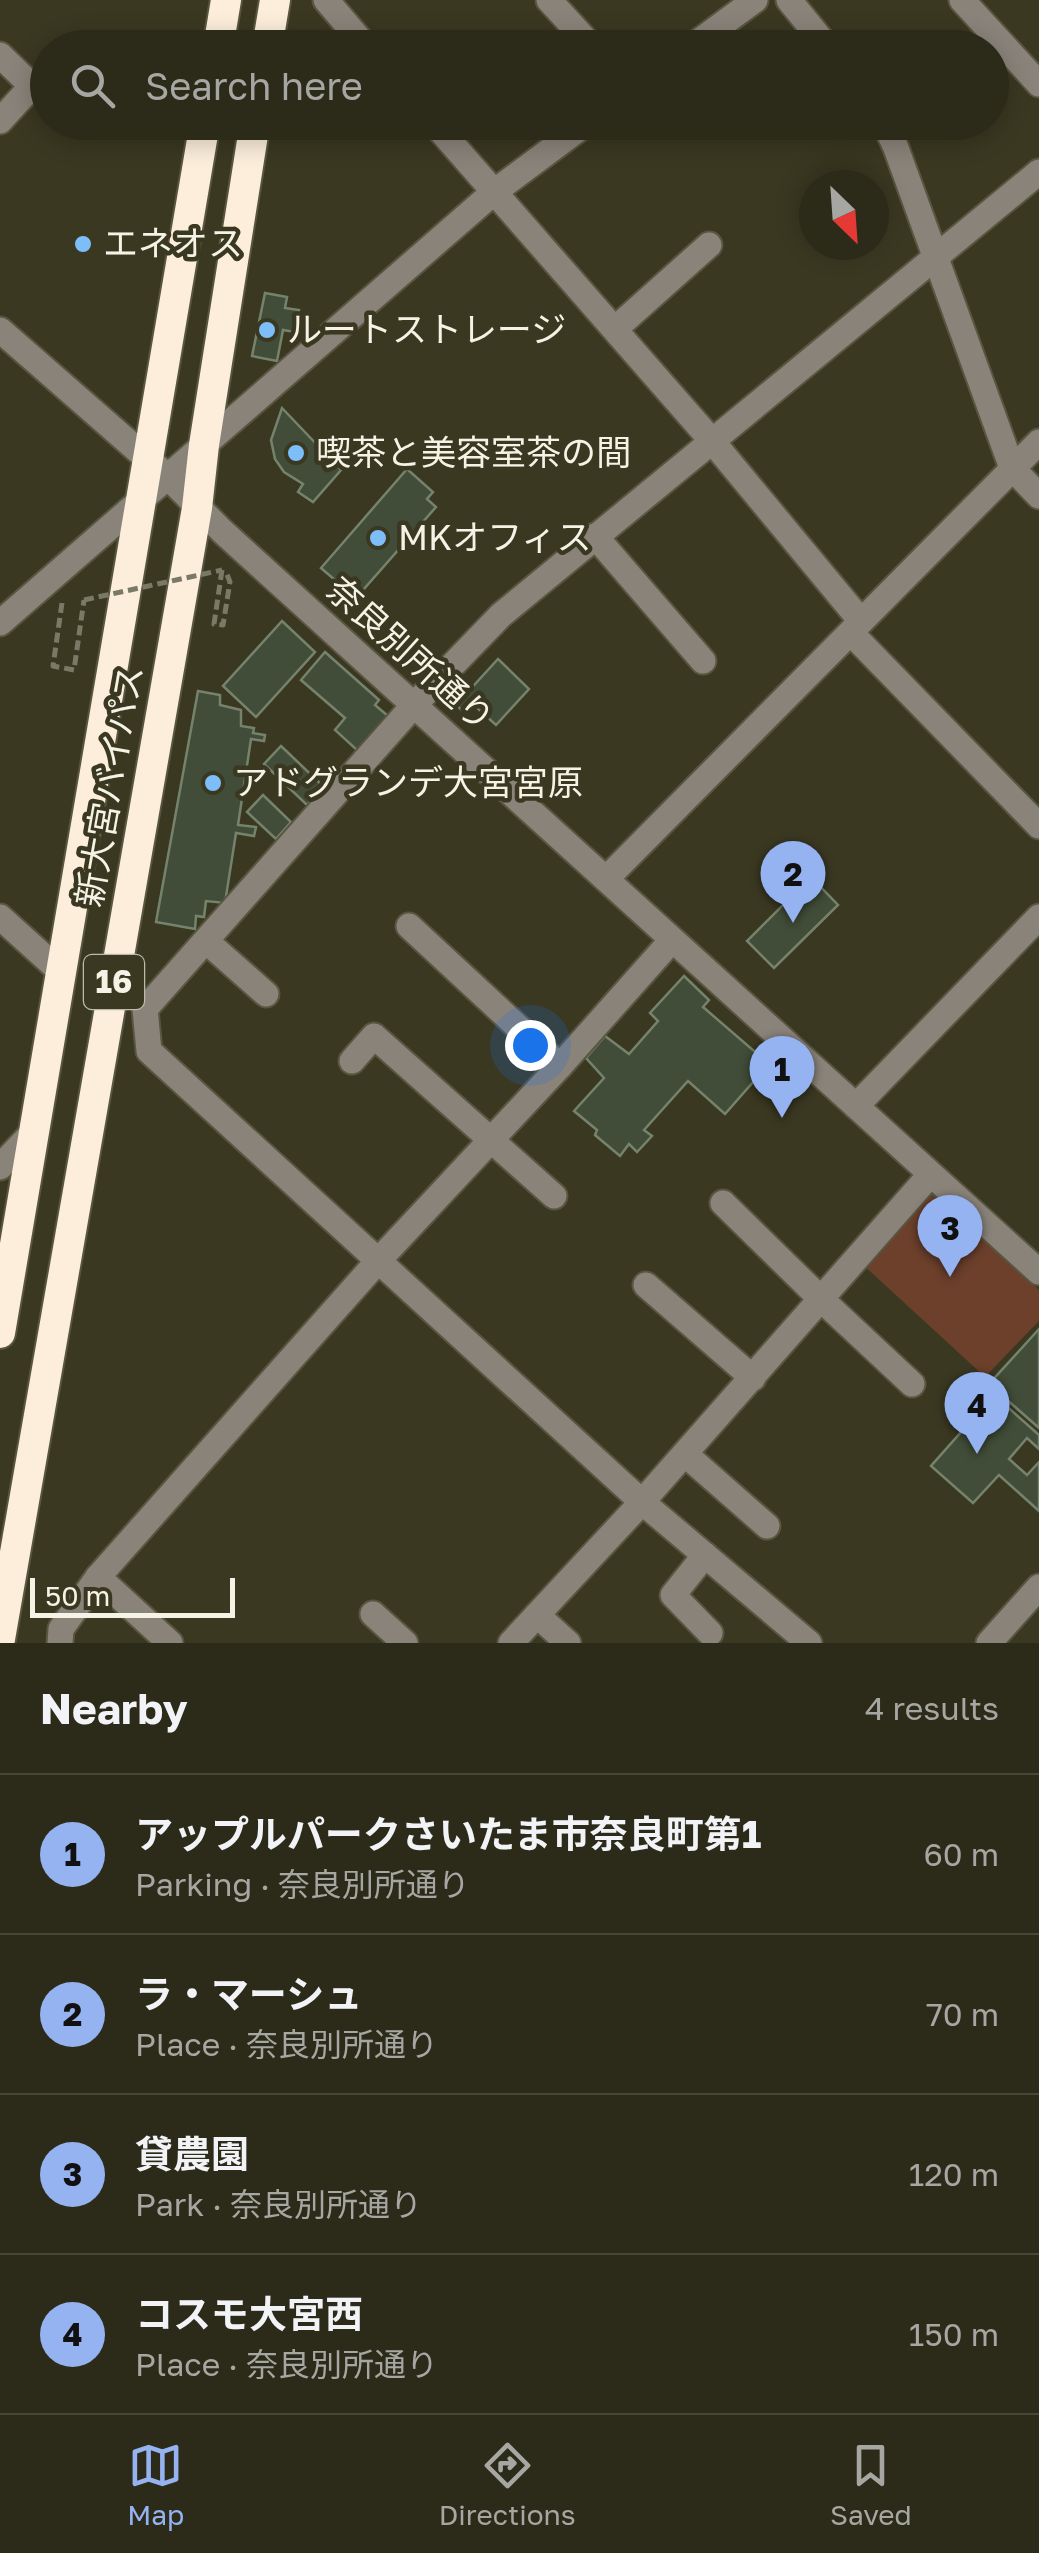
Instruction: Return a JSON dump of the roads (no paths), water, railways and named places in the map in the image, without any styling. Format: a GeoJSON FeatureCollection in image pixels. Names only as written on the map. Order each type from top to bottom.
{"type":"FeatureCollection","features":[{"type":"Feature","properties":{"kind":"highway"},"geometry":{"type":"LineString","coordinates":[[221,30],[226,0]]}},
{"type":"Feature","properties":{"kind":"highway"},"geometry":{"type":"LineString","coordinates":[[270,30],[276,0]]}},
{"type":"Feature","properties":{"kind":"highway","name":"新大宮バイパス"},"geometry":{"type":"LineString","coordinates":[[0,1333],[141,499],[158,468],[203,140]]}},
{"type":"Feature","properties":{"kind":"highway","name":"新大宮バイパス"},"geometry":{"type":"LineString","coordinates":[[0,1638],[196,508],[252,140]]}},
{"type":"Feature","properties":{"kind":"street"},"geometry":{"type":"LineString","coordinates":[[326,0],[352,30]]}},
{"type":"Feature","properties":{"kind":"street"},"geometry":{"type":"LineString","coordinates":[[549,0],[576,30]]}},
{"type":"Feature","properties":{"kind":"street"},"geometry":{"type":"LineString","coordinates":[[714,30],[755,0]]}},
{"type":"Feature","properties":{"kind":"street"},"geometry":{"type":"LineString","coordinates":[[789,0],[813,30]]}},
{"type":"Feature","properties":{"kind":"street"},"geometry":{"type":"LineString","coordinates":[[962,0],[990,30]]}},
{"type":"Feature","properties":{"kind":"street"},"geometry":{"type":"LineString","coordinates":[[1009,51],[1039,84]]}},
{"type":"Feature","properties":{"kind":"street"},"geometry":{"type":"LineString","coordinates":[[0,55],[30,84]]}},
{"type":"Feature","properties":{"kind":"street"},"geometry":{"type":"LineString","coordinates":[[0,121],[30,88]]}},
{"type":"Feature","properties":{"kind":"street"},"geometry":{"type":"LineString","coordinates":[[449,140],[712,441],[856,627],[1039,826]]}},
{"type":"Feature","properties":{"kind":"street"},"geometry":{"type":"LineString","coordinates":[[158,468],[204,444],[494,192],[564,140]]}},
{"type":"Feature","properties":{"kind":"street"},"geometry":{"type":"LineString","coordinates":[[892,140],[1012,468],[1039,496]]}},
{"type":"Feature","properties":{"kind":"street"},"geometry":{"type":"LineString","coordinates":[[809,1643],[642,1502],[149,1051],[145,1010],[414,706],[502,615],[1039,172]]}},
{"type":"Feature","properties":{"kind":"street"},"geometry":{"type":"LineString","coordinates":[[614,330],[709,245]]}},
{"type":"Feature","properties":{"kind":"street","name":"奈良別所通り"},"geometry":{"type":"LineString","coordinates":[[0,330],[158,468],[196,508],[1039,1272]]}},
{"type":"Feature","properties":{"kind":"street"},"geometry":{"type":"LineString","coordinates":[[606,880],[1039,442]]}},
{"type":"Feature","properties":{"kind":"street"},"geometry":{"type":"LineString","coordinates":[[0,623],[141,499]]}},
{"type":"Feature","properties":{"kind":"street"},"geometry":{"type":"LineString","coordinates":[[594,536],[703,661]]}},
{"type":"Feature","properties":{"kind":"street"},"geometry":{"type":"LineString","coordinates":[[0,917],[60,972]]}},
{"type":"Feature","properties":{"kind":"street"},"geometry":{"type":"LineString","coordinates":[[856,1106],[1039,917]]}},
{"type":"Feature","properties":{"kind":"street"},"geometry":{"type":"LineString","coordinates":[[409,926],[560,1066]]}},
{"type":"Feature","properties":{"kind":"street"},"geometry":{"type":"LineString","coordinates":[[60,1643],[62,1629],[98,1577],[378,1261],[672,940]]}},
{"type":"Feature","properties":{"kind":"street"},"geometry":{"type":"LineString","coordinates":[[206,941],[266,994]]}},
{"type":"Feature","properties":{"kind":"street"},"geometry":{"type":"LineString","coordinates":[[352,1060],[374,1036],[554,1196]]}},
{"type":"Feature","properties":{"kind":"street"},"geometry":{"type":"LineString","coordinates":[[0,1168],[35,1130]]}},
{"type":"Feature","properties":{"kind":"street"},"geometry":{"type":"LineString","coordinates":[[511,1643],[685,1454],[930,1175]]}},
{"type":"Feature","properties":{"kind":"street"},"geometry":{"type":"LineString","coordinates":[[723,1202],[912,1384]]}},
{"type":"Feature","properties":{"kind":"street"},"geometry":{"type":"LineString","coordinates":[[646,1285],[753,1378]]}},
{"type":"Feature","properties":{"kind":"street"},"geometry":{"type":"LineString","coordinates":[[685,1454],[767,1526]]}},
{"type":"Feature","properties":{"kind":"street"},"geometry":{"type":"LineString","coordinates":[[705,1555],[673,1596],[710,1633]]}},
{"type":"Feature","properties":{"kind":"street"},"geometry":{"type":"LineString","coordinates":[[98,1577],[170,1643]]}},
{"type":"Feature","properties":{"kind":"street"},"geometry":{"type":"LineString","coordinates":[[989,1643],[1039,1586]]}},
{"type":"Feature","properties":{"kind":"street"},"geometry":{"type":"LineString","coordinates":[[373,1614],[405,1643]]}},
{"type":"Feature","properties":{"kind":"street"},"geometry":{"type":"LineString","coordinates":[[538,1615],[568,1643]]}},
{"type":"Feature","properties":{"kind":"place","name":"エネオス"},"geometry":{"type":"Point","coordinates":[83,244]}},
{"type":"Feature","properties":{"kind":"place","name":"ルートストレージ"},"geometry":{"type":"Point","coordinates":[267,330]}},
{"type":"Feature","properties":{"kind":"place","name":"喫茶と美容室茶の間"},"geometry":{"type":"Point","coordinates":[296,453]}},
{"type":"Feature","properties":{"kind":"place","name":"MKオフィス"},"geometry":{"type":"Point","coordinates":[378,538]}},
{"type":"Feature","properties":{"kind":"place","name":"アドグランデ大宮宮原"},"geometry":{"type":"Point","coordinates":[213,783]}},
{"type":"Feature","properties":{"kind":"place","name":"ラ・マーシュ"},"geometry":{"type":"Point","coordinates":[793,923]}},
{"type":"Feature","properties":{"kind":"place","name":"アップルパークさいたま市奈良町第1"},"geometry":{"type":"Point","coordinates":[782,1118]}},
{"type":"Feature","properties":{"kind":"place","name":"貸農園"},"geometry":{"type":"Point","coordinates":[950,1277]}},
{"type":"Feature","properties":{"kind":"place","name":"コスモ大宮西"},"geometry":{"type":"Point","coordinates":[977,1454]}}]}
